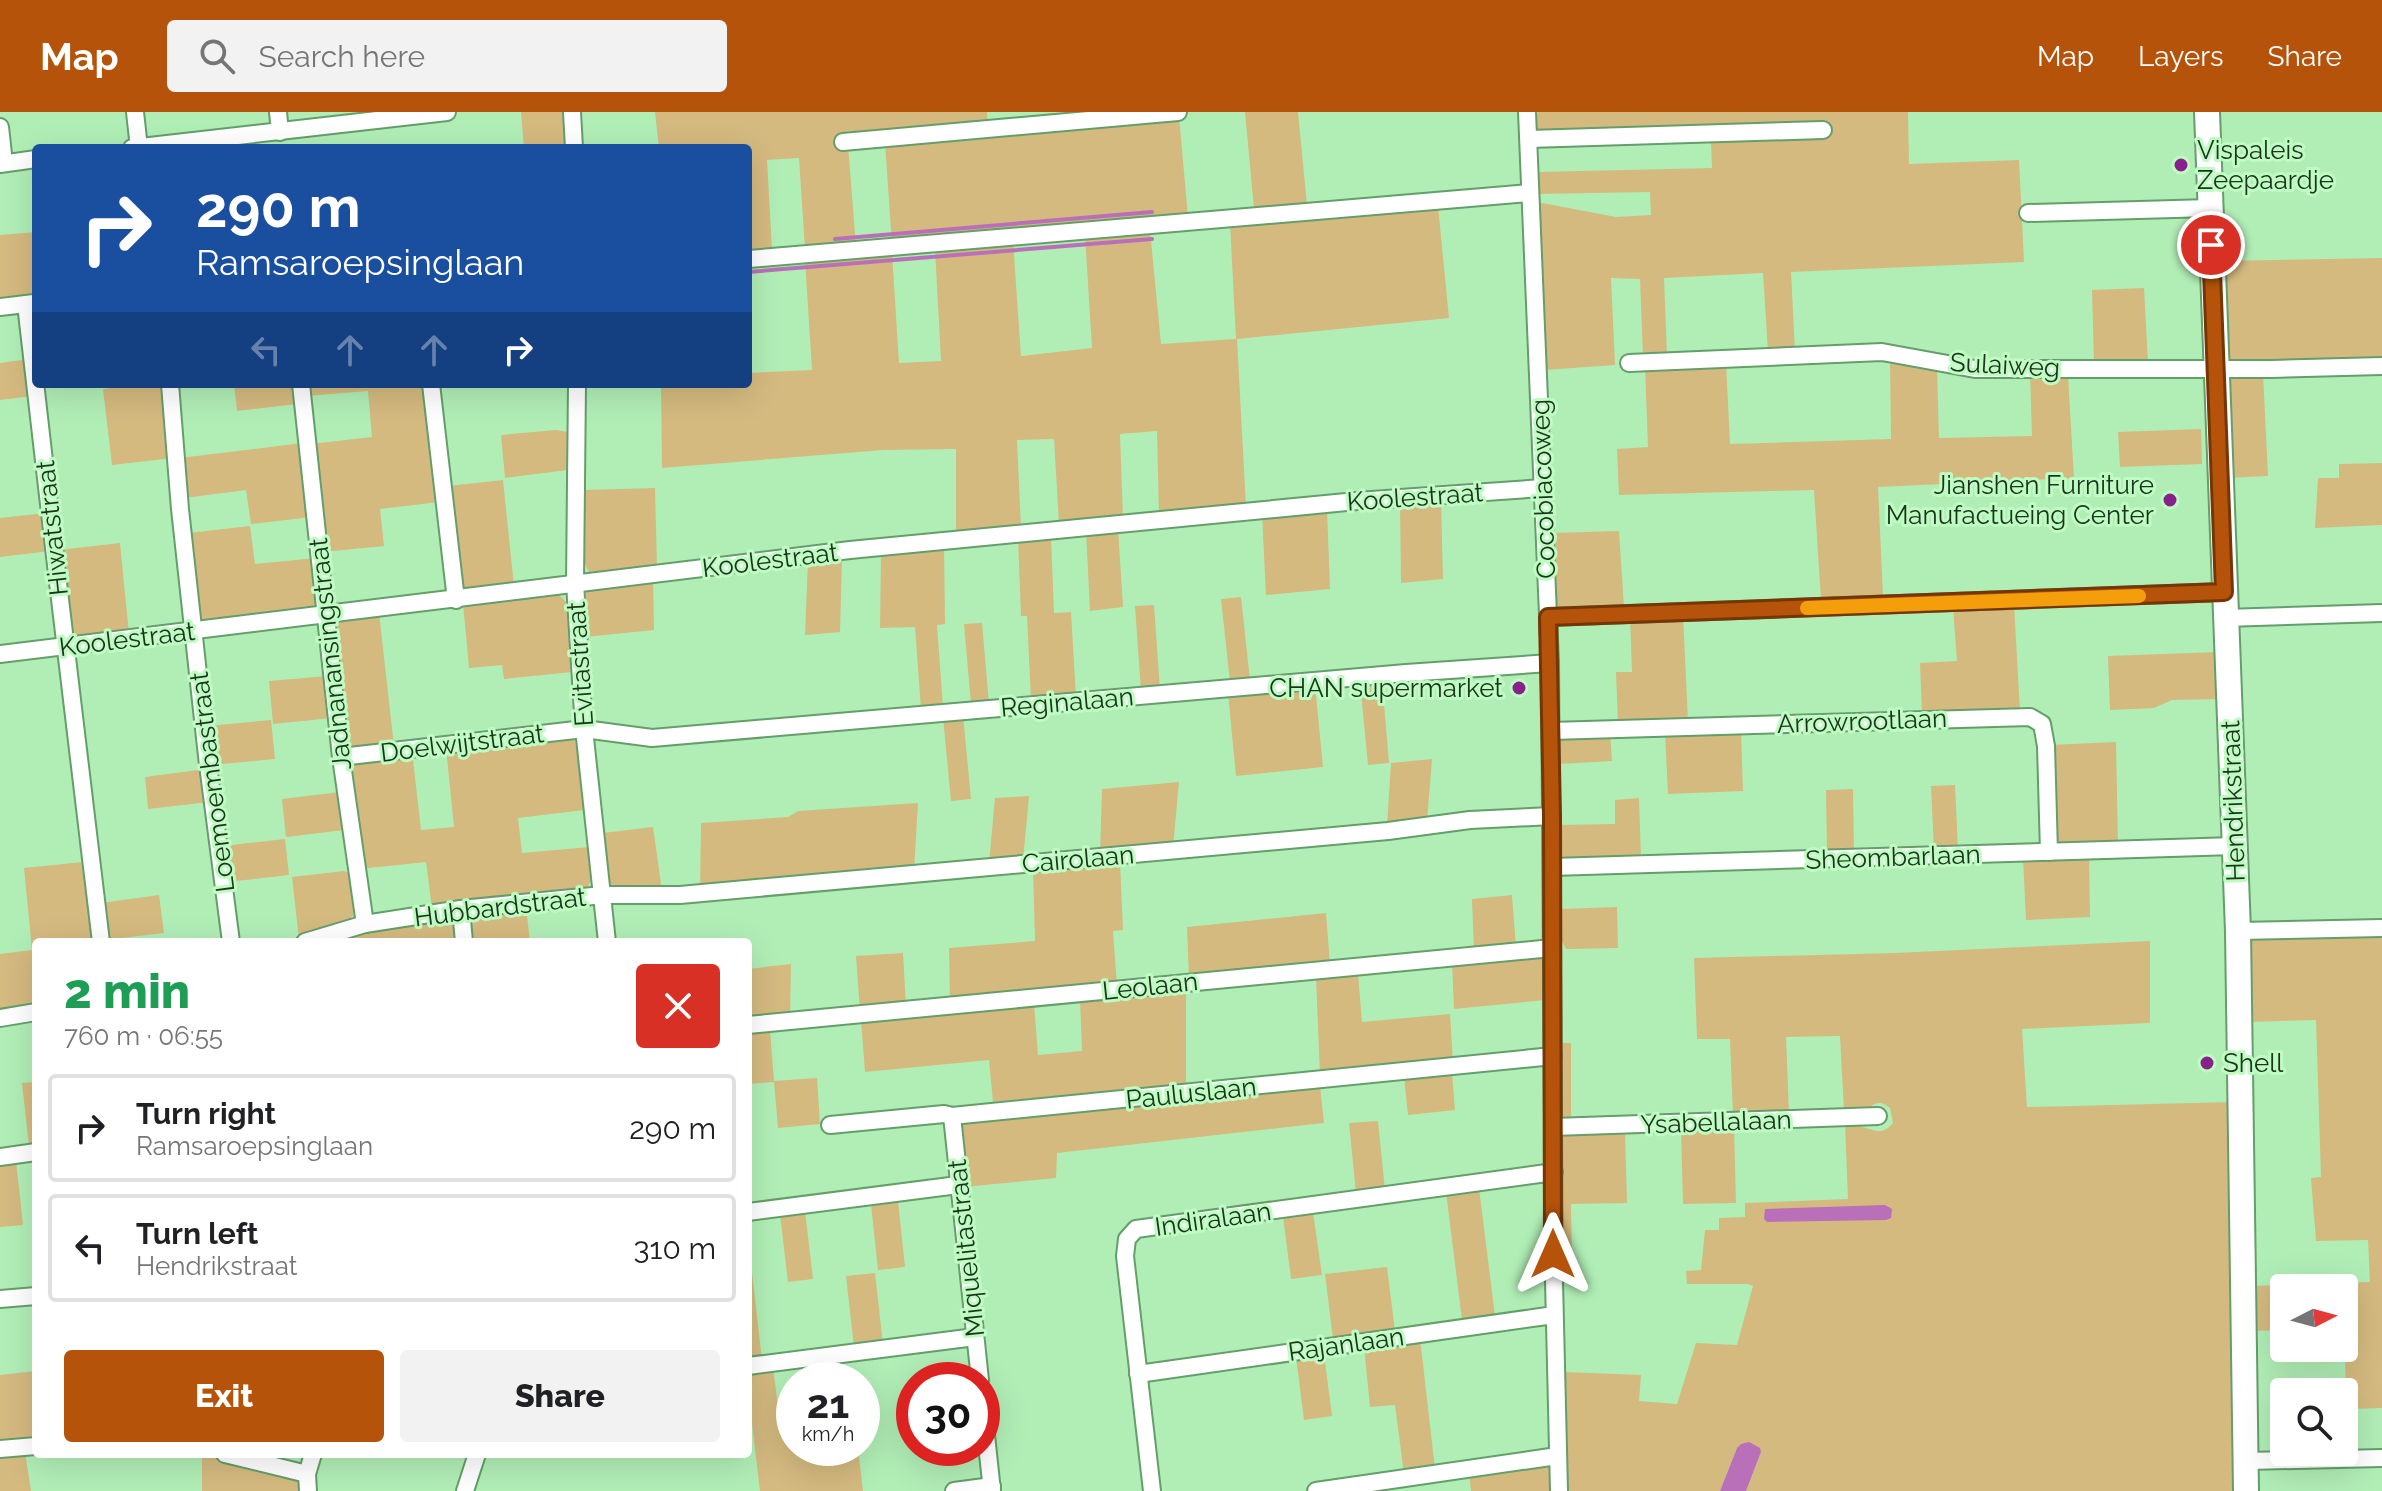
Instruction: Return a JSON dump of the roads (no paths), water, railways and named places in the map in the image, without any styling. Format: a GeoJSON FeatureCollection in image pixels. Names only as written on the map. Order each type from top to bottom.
{"type":"FeatureCollection","features":[{"type":"Feature","properties":{"kind":"street"},"geometry":{"type":"LineString","coordinates":[[135,112],[138,144]]}},
{"type":"Feature","properties":{"kind":"street"},"geometry":{"type":"LineString","coordinates":[[278,112],[280,132]]}},
{"type":"Feature","properties":{"kind":"street"},"geometry":{"type":"LineString","coordinates":[[174,144],[447,112]]}},
{"type":"Feature","properties":{"kind":"street"},"geometry":{"type":"LineString","coordinates":[[572,112],[574,144]]}},
{"type":"Feature","properties":{"kind":"street"},"geometry":{"type":"LineString","coordinates":[[843,142],[1178,112]]}},
{"type":"Feature","properties":{"kind":"street","name":"Cocobiacoweg"},"geometry":{"type":"LineString","coordinates":[[1527,112],[1550,663],[1554,1315],[1559,1491]]}},
{"type":"Feature","properties":{"kind":"street","name":"Hendrikstraat"},"geometry":{"type":"LineString","coordinates":[[2207,112],[2238,931],[2246,1491]]}},
{"type":"Feature","properties":{"kind":"street"},"geometry":{"type":"LineString","coordinates":[[0,127],[2,164],[32,160]]}},
{"type":"Feature","properties":{"kind":"street"},"geometry":{"type":"LineString","coordinates":[[1529,139],[1823,130]]}},
{"type":"Feature","properties":{"kind":"street"},"geometry":{"type":"LineString","coordinates":[[752,259],[1530,193]]}},
{"type":"Feature","properties":{"kind":"street"},"geometry":{"type":"LineString","coordinates":[[2028,213],[2210,208]]}},
{"type":"Feature","properties":{"kind":"street"},"geometry":{"type":"LineString","coordinates":[[0,307],[31,303]]}},
{"type":"Feature","properties":{"kind":"street","name":"Sulaiweg"},"geometry":{"type":"LineString","coordinates":[[1629,363],[1882,352],[1975,369],[2382,366]]}},
{"type":"Feature","properties":{"kind":"street","name":"Hiwatstraat"},"geometry":{"type":"LineString","coordinates":[[39,388],[65,647],[101,938]]}},
{"type":"Feature","properties":{"kind":"street","name":"Loemoembastraat"},"geometry":{"type":"LineString","coordinates":[[170,388],[209,779],[230,938]]}},
{"type":"Feature","properties":{"kind":"street","name":"Jadnanansingstraat"},"geometry":{"type":"LineString","coordinates":[[301,388],[341,757],[365,924]]}},
{"type":"Feature","properties":{"kind":"street"},"geometry":{"type":"LineString","coordinates":[[431,388],[456,600]]}},
{"type":"Feature","properties":{"kind":"street","name":"Evitastraat"},"geometry":{"type":"LineString","coordinates":[[577,388],[575,583],[584,729],[607,938]]}},
{"type":"Feature","properties":{"kind":"street","name":"Koolestraat"},"geometry":{"type":"LineString","coordinates":[[0,654],[897,545],[1357,501],[1543,488]]}},
{"type":"Feature","properties":{"kind":"street"},"geometry":{"type":"LineString","coordinates":[[1548,617],[2224,592]]}},
{"type":"Feature","properties":{"kind":"street"},"geometry":{"type":"LineString","coordinates":[[2225,618],[2382,613]]}},
{"type":"Feature","properties":{"kind":"street","name":"Reginalaan"},"geometry":{"type":"LineString","coordinates":[[584,729],[652,738],[1550,663]]}},
{"type":"Feature","properties":{"kind":"street","name":"Arrowrootlaan"},"geometry":{"type":"LineString","coordinates":[[1551,731],[2030,717],[2042,724],[2045,732],[2049,852]]}},
{"type":"Feature","properties":{"kind":"street","name":"Doelwijtstraat"},"geometry":{"type":"LineString","coordinates":[[341,757],[584,729]]}},
{"type":"Feature","properties":{"kind":"street","name":"Cairolaan"},"geometry":{"type":"LineString","coordinates":[[603,895],[680,895],[1388,831],[1470,820],[1552,816]]}},
{"type":"Feature","properties":{"kind":"street","name":"Sheombarlaan"},"geometry":{"type":"LineString","coordinates":[[1552,867],[2235,846]]}},
{"type":"Feature","properties":{"kind":"street","name":"Hubbardstraat"},"geometry":{"type":"LineString","coordinates":[[318,938],[365,924],[461,909],[603,895]]}},
{"type":"Feature","properties":{"kind":"street"},"geometry":{"type":"LineString","coordinates":[[461,909],[464,938]]}},
{"type":"Feature","properties":{"kind":"street"},"geometry":{"type":"LineString","coordinates":[[2238,931],[2382,928]]}},
{"type":"Feature","properties":{"kind":"street","name":"Leolaan"},"geometry":{"type":"LineString","coordinates":[[752,1025],[1552,948]]}},
{"type":"Feature","properties":{"kind":"street"},"geometry":{"type":"LineString","coordinates":[[0,1018],[32,1013]]}},
{"type":"Feature","properties":{"kind":"street","name":"Pauluslaan"},"geometry":{"type":"LineString","coordinates":[[830,1125],[944,1114],[952,1116],[1553,1056]]}},
{"type":"Feature","properties":{"kind":"street","name":"Miquelitastraat"},"geometry":{"type":"LineString","coordinates":[[952,1116],[978,1362]]}},
{"type":"Feature","properties":{"kind":"street","name":"Ysabellalaan"},"geometry":{"type":"LineString","coordinates":[[1553,1127],[1878,1116]]}},
{"type":"Feature","properties":{"kind":"street"},"geometry":{"type":"LineString","coordinates":[[0,1157],[32,1153]]}},
{"type":"Feature","properties":{"kind":"street","name":"Indiralaan"},"geometry":{"type":"LineString","coordinates":[[1152,1491],[1125,1256],[1127,1239],[1136,1229],[1554,1172]]}},
{"type":"Feature","properties":{"kind":"street"},"geometry":{"type":"LineString","coordinates":[[752,1211],[958,1185]]}},
{"type":"Feature","properties":{"kind":"street"},"geometry":{"type":"LineString","coordinates":[[0,1299],[32,1296]]}},
{"type":"Feature","properties":{"kind":"street","name":"Rajanlaan"},"geometry":{"type":"LineString","coordinates":[[1138,1374],[1554,1315]]}},
{"type":"Feature","properties":{"kind":"street"},"geometry":{"type":"LineString","coordinates":[[752,1365],[975,1337]]}},
{"type":"Feature","properties":{"kind":"street"},"geometry":{"type":"LineString","coordinates":[[0,1449],[32,1446]]}},
{"type":"Feature","properties":{"kind":"street"},"geometry":{"type":"LineString","coordinates":[[1316,1491],[1557,1456]]}},
{"type":"Feature","properties":{"kind":"street"},"geometry":{"type":"LineString","coordinates":[[237,1458],[308,1482],[312,1458]]}},
{"type":"Feature","properties":{"kind":"street"},"geometry":{"type":"LineString","coordinates":[[465,1491],[476,1458]]}},
{"type":"Feature","properties":{"kind":"street"},"geometry":{"type":"LineString","coordinates":[[2247,1461],[2382,1458]]}},
{"type":"Feature","properties":{"kind":"street"},"geometry":{"type":"LineString","coordinates":[[954,1491],[992,1488],[990,1466]]}},
{"type":"Feature","properties":{"kind":"waterway"},"geometry":{"type":"LineString","coordinates":[[835,239],[1152,212]]}},
{"type":"Feature","properties":{"kind":"waterway"},"geometry":{"type":"LineString","coordinates":[[752,272],[1152,239]]}},
{"type":"Feature","properties":{"kind":"place","name":"Vispaleis Zeepaardje"},"geometry":{"type":"Point","coordinates":[2181,165]}},
{"type":"Feature","properties":{"kind":"place","name":"Jianshen Furniture Manufactueing Center"},"geometry":{"type":"Point","coordinates":[2170,500]}},
{"type":"Feature","properties":{"kind":"place","name":"CHAN supermarket"},"geometry":{"type":"Point","coordinates":[1519,688]}},
{"type":"Feature","properties":{"kind":"place","name":"Shell"},"geometry":{"type":"Point","coordinates":[2207,1063]}}]}
